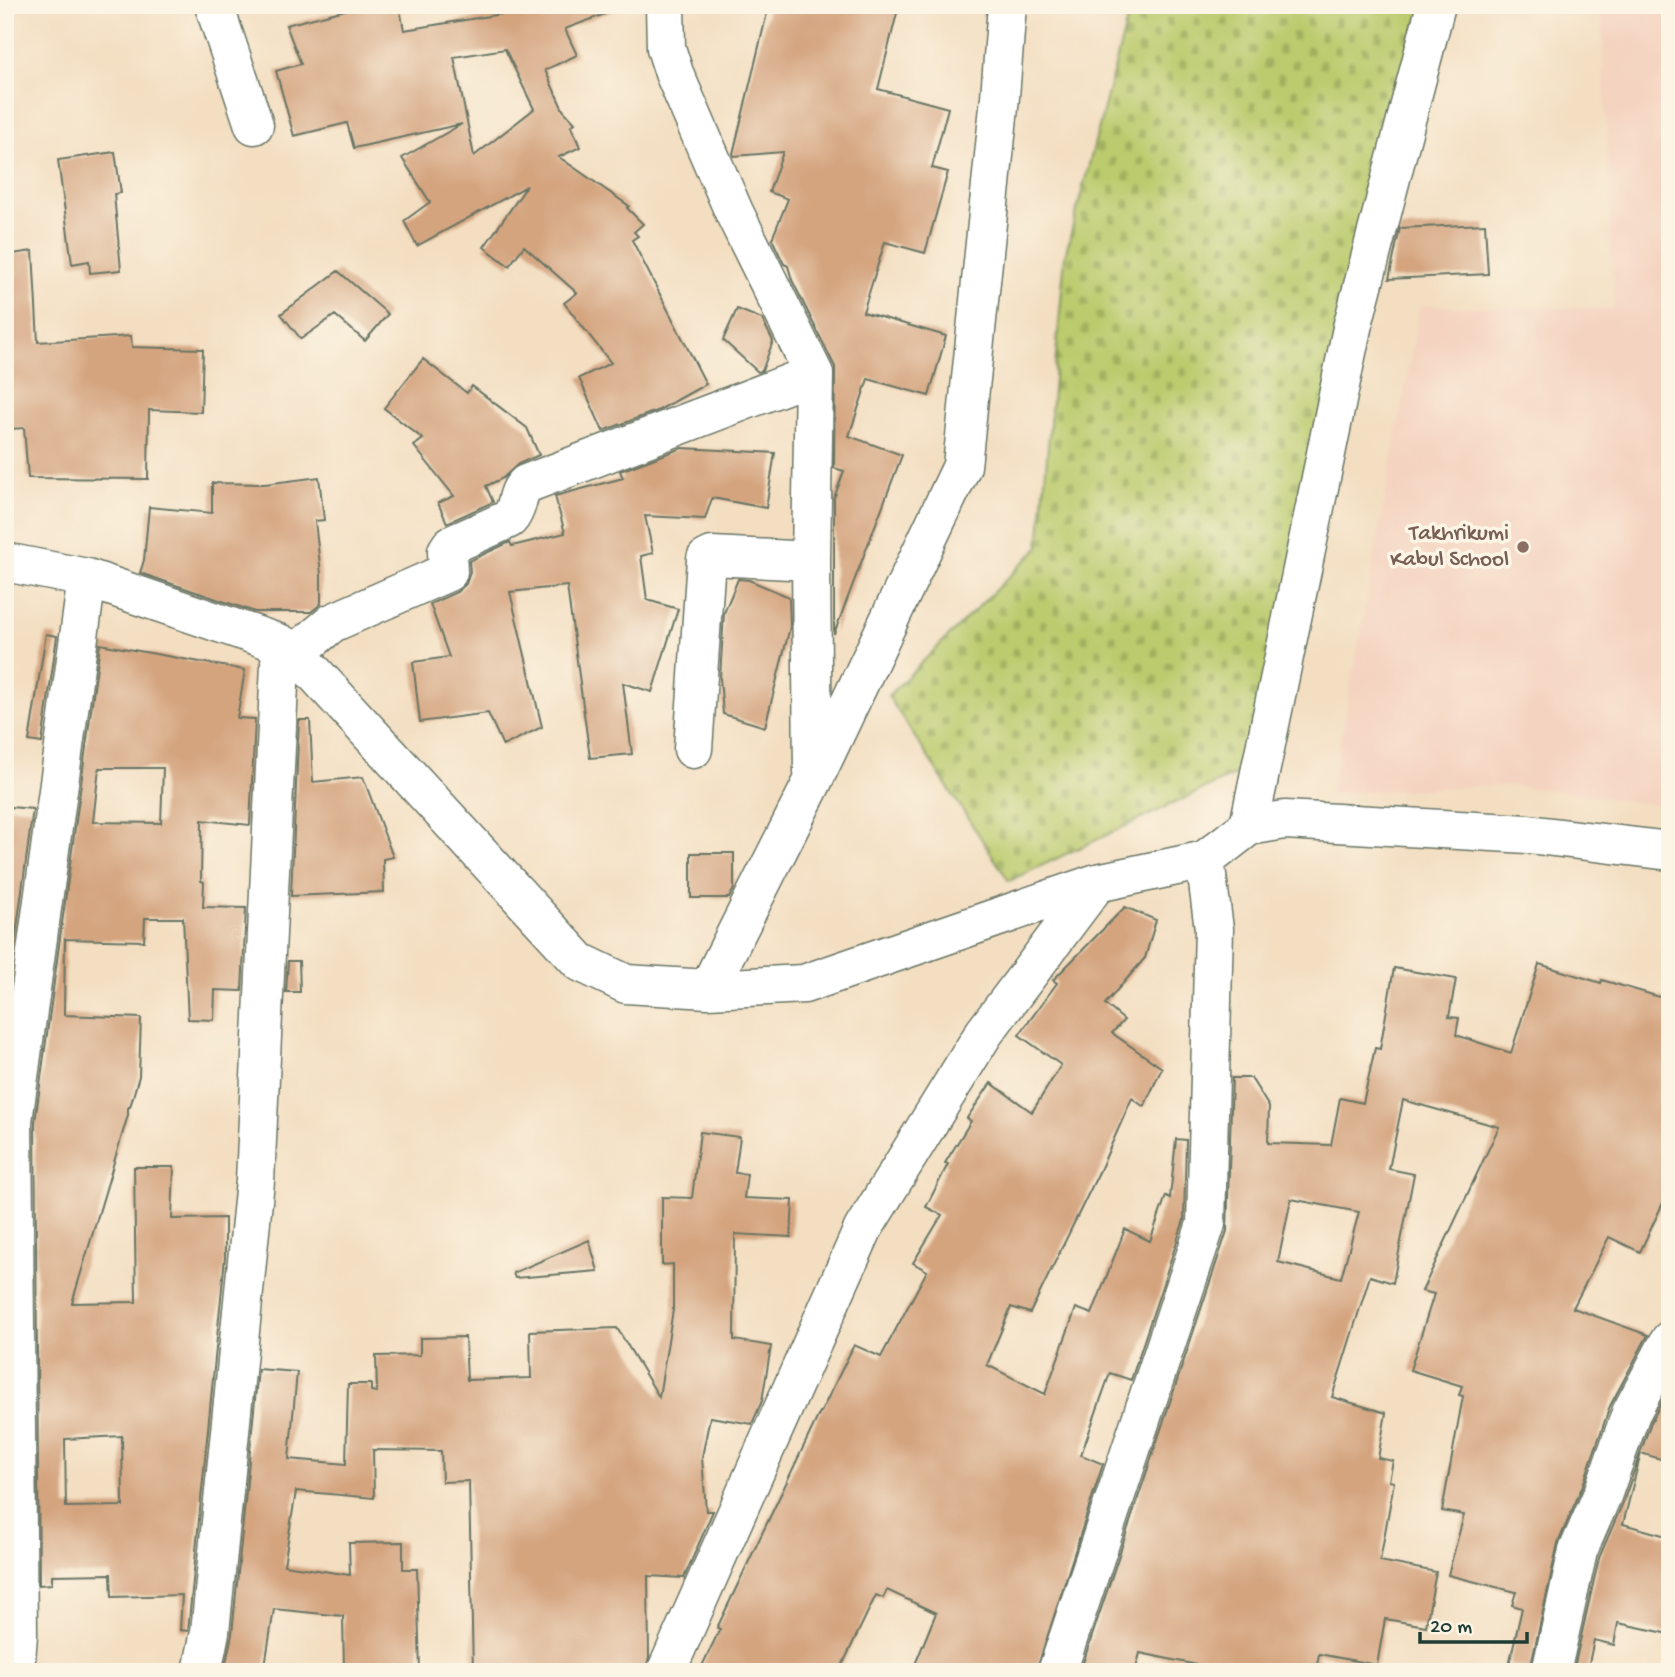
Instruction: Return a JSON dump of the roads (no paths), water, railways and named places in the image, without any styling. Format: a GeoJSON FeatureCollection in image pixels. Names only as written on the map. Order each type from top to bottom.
{"type":"FeatureCollection","features":[{"type":"Feature","properties":{"kind":"street"},"geometry":{"type":"LineString","coordinates":[[666,5],[666,48],[674,73],[734,212],[814,374],[811,561],[813,781]]}},
{"type":"Feature","properties":{"kind":"street"},"geometry":{"type":"LineString","coordinates":[[708,989],[813,781],[962,466],[1007,5]]}},
{"type":"Feature","properties":{"kind":"street"},"geometry":{"type":"LineString","coordinates":[[1250,826],[1352,328],[1436,5]]}},
{"type":"Feature","properties":{"kind":"street"},"geometry":{"type":"LineString","coordinates":[[224,8],[254,125]]}},
{"type":"Feature","properties":{"kind":"street"},"geometry":{"type":"LineString","coordinates":[[288,649],[332,623],[447,572],[447,551],[451,545],[509,519],[516,512],[520,489],[526,484],[814,374]]}},
{"type":"Feature","properties":{"kind":"street"},"geometry":{"type":"LineString","coordinates":[[693,749],[706,559],[712,556],[811,561]]}},
{"type":"Feature","properties":{"kind":"street"},"geometry":{"type":"LineString","coordinates":[[5,562],[87,578],[288,649],[580,962],[626,984],[708,989],[804,984],[1097,883],[1205,860],[1250,826],[1285,820],[1528,834],[1670,851]]}},
{"type":"Feature","properties":{"kind":"street"},"geometry":{"type":"LineString","coordinates":[[15,1672],[18,1608],[13,1121],[87,578]]}},
{"type":"Feature","properties":{"kind":"street"},"geometry":{"type":"LineString","coordinates":[[202,1672],[210,1632],[255,1181],[288,649]]}},
{"type":"Feature","properties":{"kind":"street"},"geometry":{"type":"LineString","coordinates":[[1057,1672],[1206,1224],[1214,929],[1205,860]]}},
{"type":"Feature","properties":{"kind":"street"},"geometry":{"type":"LineString","coordinates":[[666,1672],[863,1229],[984,1033],[1097,883]]}},
{"type":"Feature","properties":{"kind":"street"},"geometry":{"type":"LineString","coordinates":[[1551,1672],[1578,1551],[1603,1493],[1631,1413],[1670,1340]]}},
{"type":"Feature","properties":{"kind":"place","name":"Takhrikumi Kabul School"},"geometry":{"type":"Point","coordinates":[1523,547]}}]}
